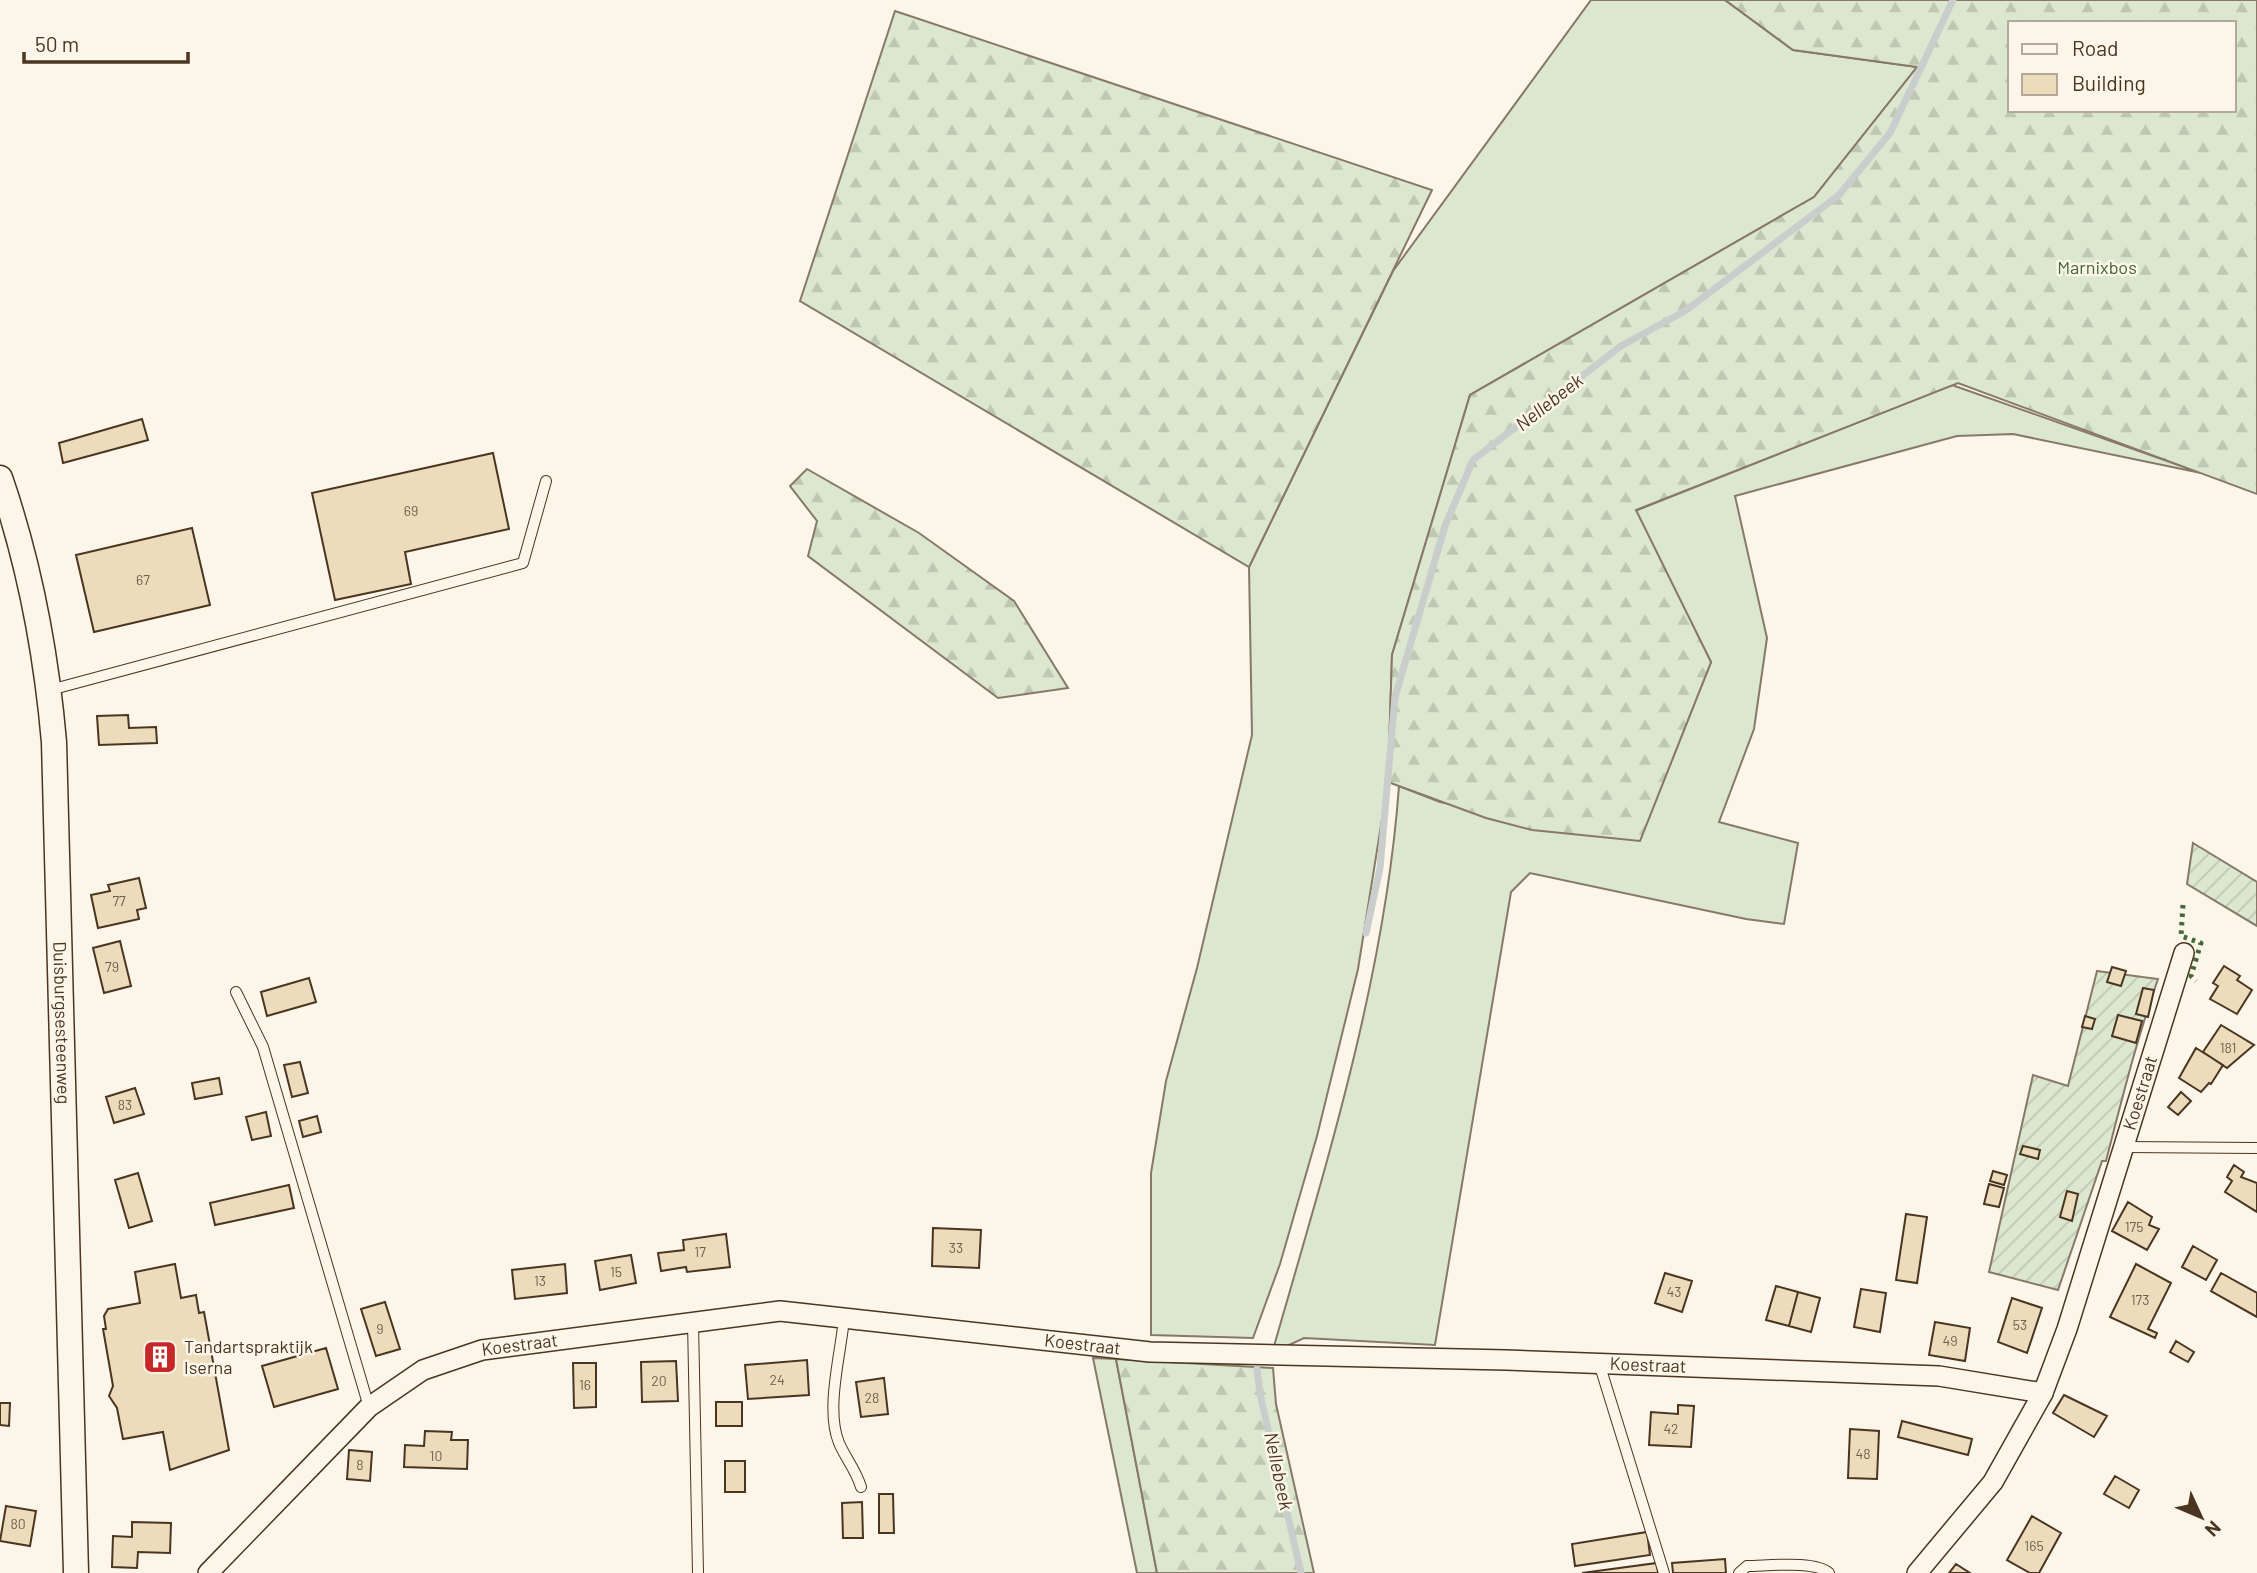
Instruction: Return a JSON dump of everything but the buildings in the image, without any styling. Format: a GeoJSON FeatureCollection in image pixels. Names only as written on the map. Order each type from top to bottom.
{"type":"FeatureCollection","features":[{"type":"Feature","properties":{"kind":"street","name":"Duisburgsesteenweg"},"geometry":{"type":"LineString","coordinates":[[0,478],[28,570],[50,690],[54,742],[76,1573]]}},
{"type":"Feature","properties":{"kind":"street","name":"Koestraat"},"geometry":{"type":"LineString","coordinates":[[1917,1573],[1993,1482],[2043,1393],[2125,1147],[2184,953]]}},
{"type":"Feature","properties":{"kind":"street","name":"Koestraat"},"geometry":{"type":"LineString","coordinates":[[208,1573],[369,1407],[423,1370],[482,1350],[693,1320],[780,1311],[1150,1352],[1600,1363],[1939,1376],[2043,1393]]}},
{"type":"Feature","properties":{"kind":"lane"},"geometry":{"type":"LineString","coordinates":[[50,690],[523,563],[546,481]]}},
{"type":"Feature","properties":{"kind":"lane"},"geometry":{"type":"LineString","coordinates":[[236,992],[263,1048],[369,1407]]}},
{"type":"Feature","properties":{"kind":"lane"},"geometry":{"type":"LineString","coordinates":[[2125,1147],[2257,1148]]}},
{"type":"Feature","properties":{"kind":"lane"},"geometry":{"type":"LineString","coordinates":[[844,1318],[841,1350],[836,1365],[835,1423],[839,1442],[856,1470],[861,1487]]}},
{"type":"Feature","properties":{"kind":"lane"},"geometry":{"type":"LineString","coordinates":[[693,1320],[698,1573]]}},
{"type":"Feature","properties":{"kind":"lane"},"geometry":{"type":"LineString","coordinates":[[1600,1363],[1664,1573]]}},
{"type":"Feature","properties":{"kind":"lane"},"geometry":{"type":"LineString","coordinates":[[1739,1573],[1747,1566],[1808,1566],[1823,1567],[1829,1573]]}},
{"type":"Feature","properties":{"kind":"green space"},"geometry":{"type":"Polygon","coordinates":[[[1591,0],[1725,0],[1793,50],[1917,67],[1814,197],[1470,395],[1392,655],[1388,782],[1358,969],[1317,1136],[1280,1264],[1253,1338],[1151,1335],[1151,1173],[1166,1081],[1197,968],[1252,735],[1249,567],[1393,271],[1591,0]]]}},
{"type":"Feature","properties":{"kind":"green space","name":"Marnixbos"},"geometry":{"type":"Polygon","coordinates":[[[1725,0],[2257,0],[2257,494],[1958,383],[1636,510],[1711,662],[1640,841],[1532,830],[1486,818],[1388,782],[1392,655],[1470,395],[1814,197],[1917,67],[1793,50],[1725,0]]]}},
{"type":"Feature","properties":{"kind":"green space"},"geometry":{"type":"Polygon","coordinates":[[[895,11],[1432,190],[1249,567],[800,301],[895,11]]]}},
{"type":"Feature","properties":{"kind":"green space"},"geometry":{"type":"Polygon","coordinates":[[[1952,385],[2201,473],[2013,434],[1957,436],[1735,496],[1767,638],[1754,729],[1719,822],[1798,843],[1784,924],[1746,919],[1530,873],[1511,892],[1435,1345],[1304,1338],[1272,1353],[1332,1143],[1367,1001],[1392,858],[1399,786],[1440,802],[1640,840],[1711,662],[1635,511],[1952,385]]]}},
{"type":"Feature","properties":{"kind":"green space"},"geometry":{"type":"Polygon","coordinates":[[[807,469],[919,533],[1014,601],[1068,688],[998,698],[808,556],[817,521],[790,486],[807,469]]]}},
{"type":"Feature","properties":{"kind":"green space"},"geometry":{"type":"Polygon","coordinates":[[[2193,843],[2257,882],[2257,926],[2187,884],[2193,843]]]}},
{"type":"Feature","properties":{"kind":"green space"},"geometry":{"type":"Polygon","coordinates":[[[2097,971],[2158,979],[2106,1161],[2102,1161],[2058,1290],[1989,1272],[2033,1075],[2068,1086],[2097,971]]]}},
{"type":"Feature","properties":{"kind":"green space"},"geometry":{"type":"Polygon","coordinates":[[[1093,1358],[1116,1359],[1157,1573],[1137,1573],[1093,1358]]]}},
{"type":"Feature","properties":{"kind":"green space"},"geometry":{"type":"Polygon","coordinates":[[[1116,1359],[1273,1368],[1276,1404],[1314,1573],[1157,1573],[1116,1359]]]}},
{"type":"Feature","properties":{"kind":"waterway","name":"Nellebeek"},"geometry":{"type":"LineString","coordinates":[[1366,933],[1380,868],[1395,697],[1445,526],[1473,460],[1621,346],[1685,311],[1839,195],[1890,133],[1953,0]]}},
{"type":"Feature","properties":{"kind":"waterway","name":"Nellebeek"},"geometry":{"type":"LineString","coordinates":[[1257,1369],[1260,1394],[1301,1573]]}},
{"type":"Feature","properties":{"kind":"hedge"},"geometry":{"type":"LineString","coordinates":[[2183,905],[2181,936],[2201,943],[2191,976],[2196,981]]}},
{"type":"Feature","properties":{"kind":"place","name":"Tandartspraktijk Iserna"},"geometry":{"type":"Point","coordinates":[160,1357]}}]}
